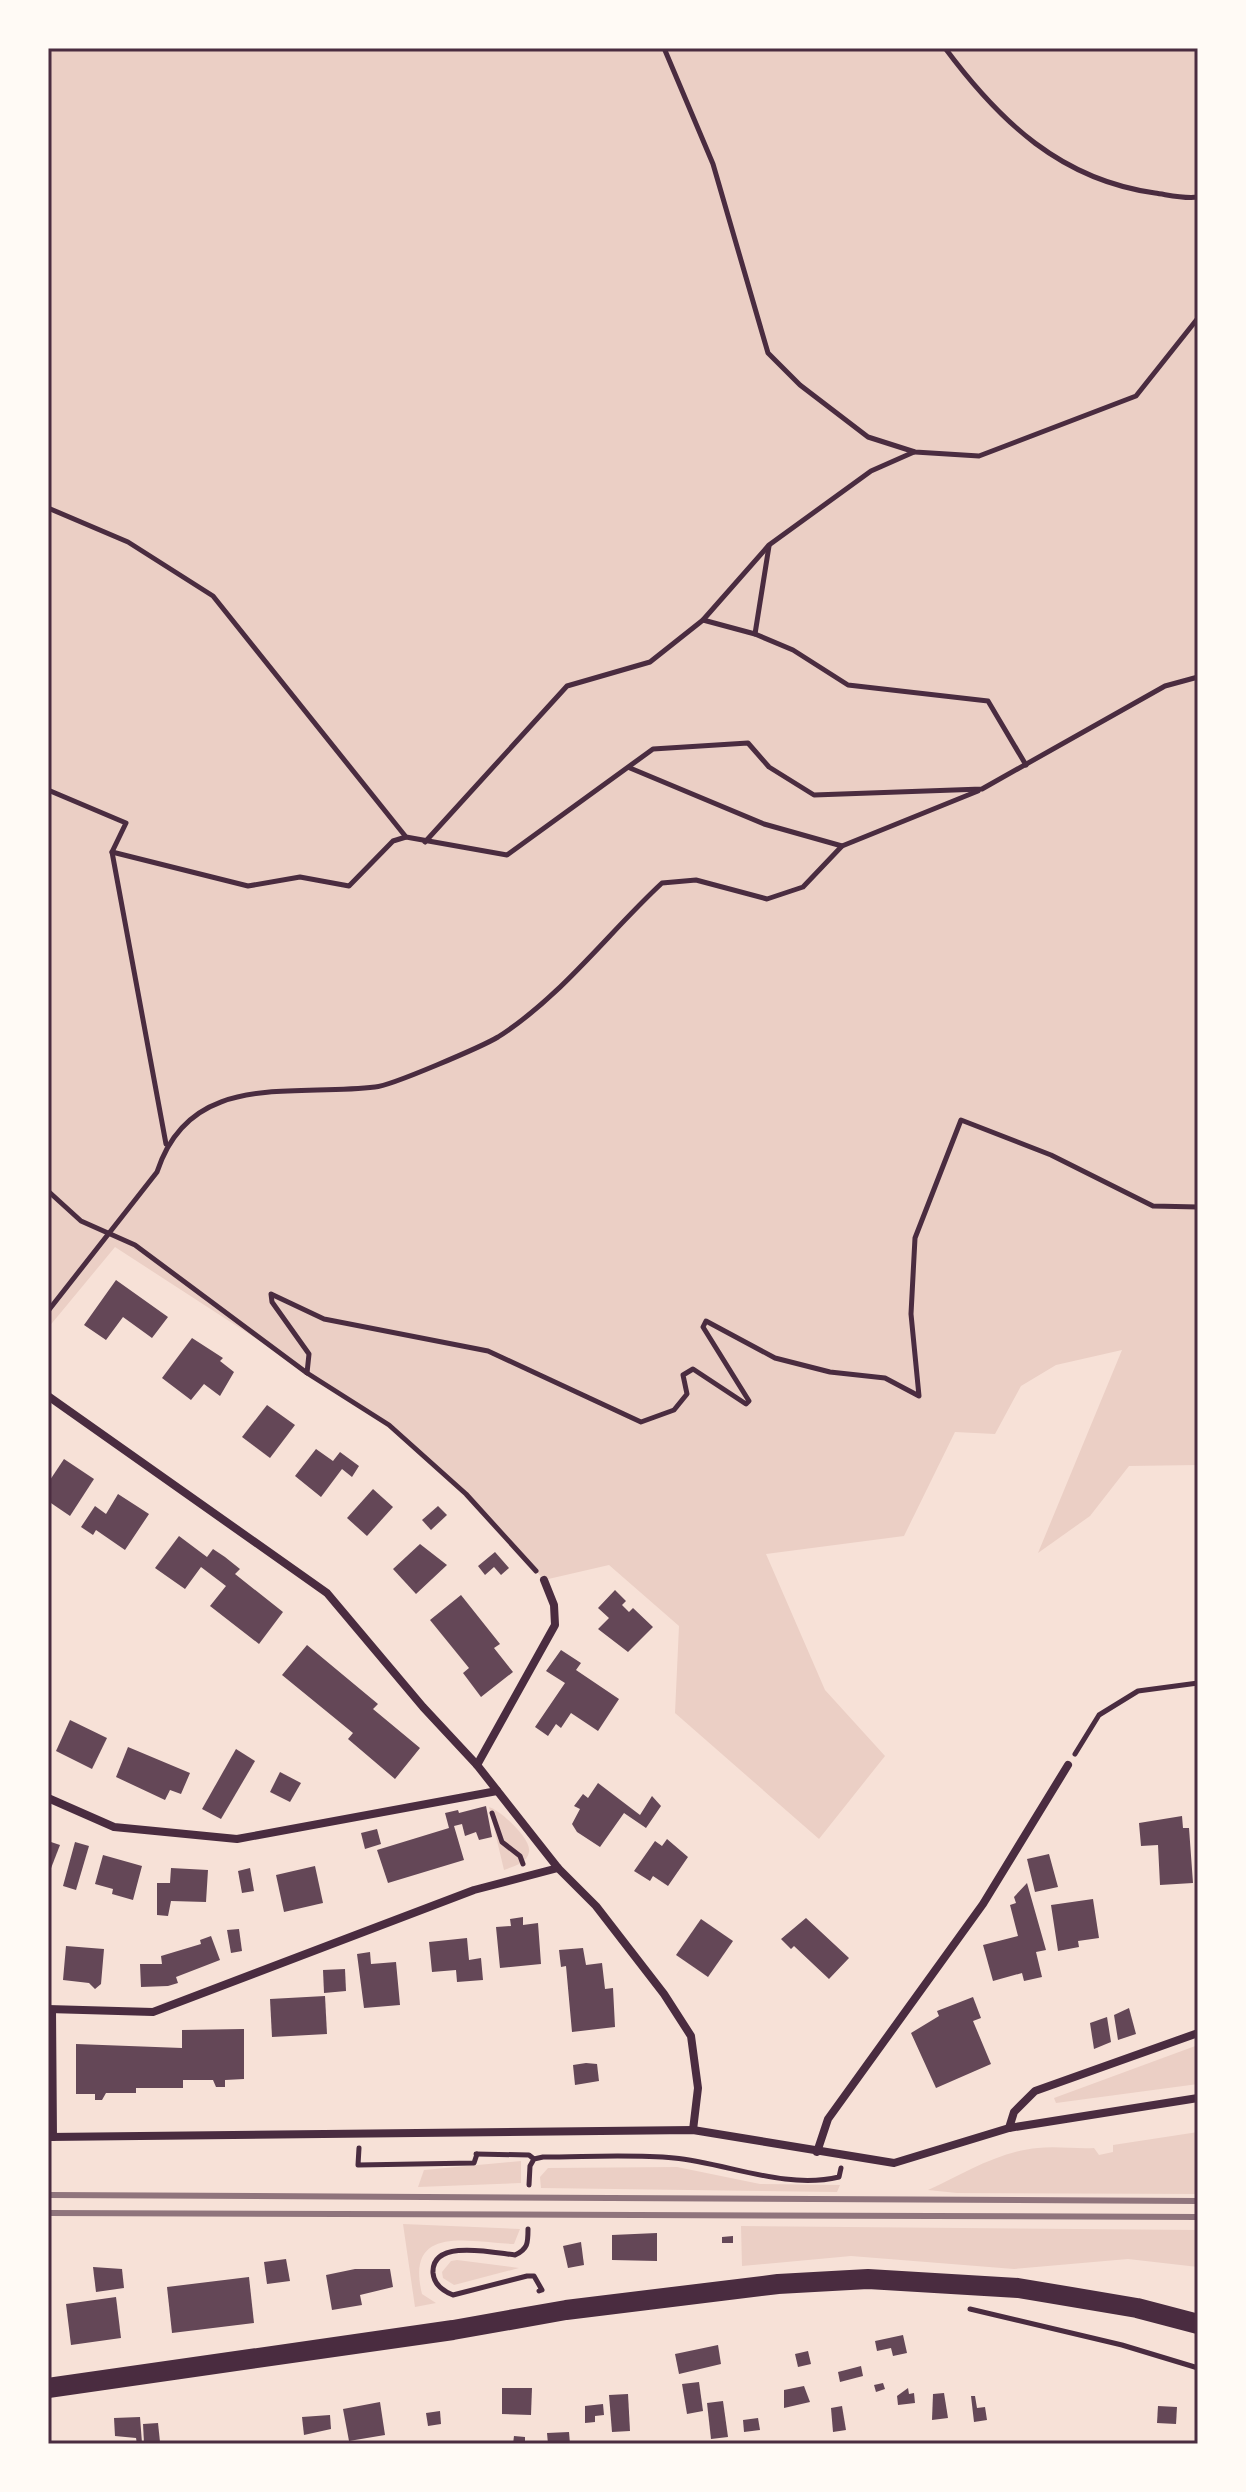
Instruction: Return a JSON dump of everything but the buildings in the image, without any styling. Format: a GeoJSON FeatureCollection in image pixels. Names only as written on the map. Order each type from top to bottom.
{"type":"FeatureCollection","features":[{"type":"Feature","properties":{"kind":"main road"},"geometry":{"type":"LineString","coordinates":[[48,2388],[464,2329],[528,2316],[778,2284],[868,2279],[1018,2288],[1137,2308],[1198,2324]]}},
{"type":"Feature","properties":{"kind":"street"},"geometry":{"type":"LineString","coordinates":[[48,1396],[327,1593],[423,1707],[477,1765],[558,1868],[596,1906],[691,2036],[698,2088],[693,2130]]}},
{"type":"Feature","properties":{"kind":"street"},"geometry":{"type":"LineString","coordinates":[[477,1765],[555,1625],[554,1605],[544,1580]]}},
{"type":"Feature","properties":{"kind":"street"},"geometry":{"type":"LineString","coordinates":[[817,2152],[828,2119],[983,1904],[1068,1765]]}},
{"type":"Feature","properties":{"kind":"street"},"geometry":{"type":"LineString","coordinates":[[48,1798],[114,1827],[237,1839],[497,1791]]}},
{"type":"Feature","properties":{"kind":"street"},"geometry":{"type":"LineString","coordinates":[[558,1868],[474,1890],[153,2012],[50,2010],[50,2137],[693,2130],[894,2163],[1009,2128],[1198,2098]]}},
{"type":"Feature","properties":{"kind":"street"},"geometry":{"type":"LineString","coordinates":[[1009,2128],[1014,2112],[1035,2091],[1198,2033]]}},
{"type":"Feature","properties":{"kind":"path"},"geometry":{"type":"LineString","coordinates":[[664,48],[713,164],[768,353],[800,385],[868,437],[915,452],[979,456],[1136,396],[1198,318]]}},
{"type":"Feature","properties":{"kind":"path"},"geometry":{"type":"LineString","coordinates":[[945,48],[1008,121],[1052,158],[1097,180],[1144,192],[1198,197]]}},
{"type":"Feature","properties":{"kind":"path"},"geometry":{"type":"LineString","coordinates":[[425,842],[567,686],[650,662],[703,620],[769,545],[871,471],[915,452]]}},
{"type":"Feature","properties":{"kind":"path"},"geometry":{"type":"LineString","coordinates":[[48,508],[128,542],[213,596],[406,837]]}},
{"type":"Feature","properties":{"kind":"path"},"geometry":{"type":"LineString","coordinates":[[755,634],[769,545]]}},
{"type":"Feature","properties":{"kind":"path"},"geometry":{"type":"LineString","coordinates":[[703,620],[755,634],[793,650],[848,685],[988,701],[1026,765]]}},
{"type":"Feature","properties":{"kind":"path"},"geometry":{"type":"LineString","coordinates":[[166,1144],[214,1101],[293,1090],[378,1087],[497,1038],[557,990],[662,883],[696,880],[767,899],[803,887],[842,846],[982,789],[1165,686],[1198,677]]}},
{"type":"Feature","properties":{"kind":"path"},"geometry":{"type":"LineString","coordinates":[[112,852],[248,886],[300,877],[349,886],[393,841],[406,837],[507,855],[653,749],[748,743],[769,767],[814,795],[982,789]]}},
{"type":"Feature","properties":{"kind":"path"},"geometry":{"type":"LineString","coordinates":[[630,768],[764,824],[842,846]]}},
{"type":"Feature","properties":{"kind":"path"},"geometry":{"type":"LineString","coordinates":[[48,790],[126,823],[112,852],[166,1144],[157,1172],[105,1234],[48,1311]]}},
{"type":"Feature","properties":{"kind":"path"},"geometry":{"type":"LineString","coordinates":[[307,1373],[309,1354],[272,1302],[271,1294],[324,1319],[488,1351],[641,1422],[674,1410],[687,1394],[683,1375],[693,1369],[746,1404],[749,1401],[703,1327],[706,1321],[775,1358],[830,1372],[885,1378],[919,1396],[911,1314],[915,1238],[961,1120],[1051,1155],[1153,1206],[1198,1207]]}},
{"type":"Feature","properties":{"kind":"path"},"geometry":{"type":"LineString","coordinates":[[48,1191],[57,1203],[105,1234],[135,1245],[307,1373],[389,1425],[466,1494],[544,1580]]}},
{"type":"Feature","properties":{"kind":"path"},"geometry":{"type":"LineString","coordinates":[[1068,1765],[1099,1715],[1138,1691],[1198,1683]]}},
{"type":"Feature","properties":{"kind":"path"},"geometry":{"type":"LineString","coordinates":[[497,1791],[492,1813],[502,1842],[520,1856],[528,1876]]}},
{"type":"Feature","properties":{"kind":"path"},"geometry":{"type":"LineString","coordinates":[[359,2134],[358,2165],[474,2163],[480,2155],[529,2155],[534,2159],[673,2158],[788,2178],[831,2179],[839,2177],[844,2156]]}},
{"type":"Feature","properties":{"kind":"path"},"geometry":{"type":"LineString","coordinates":[[529,2185],[530,2166],[534,2159]]}},
{"type":"Feature","properties":{"kind":"path"},"geometry":{"type":"LineString","coordinates":[[528,2229],[528,2243],[515,2255],[457,2250],[446,2252],[434,2267],[433,2276],[437,2285],[453,2295],[534,2276],[542,2290],[526,2293],[528,2316]]}},
{"type":"Feature","properties":{"kind":"path"},"geometry":{"type":"LineString","coordinates":[[967,2308],[1122,2345],[1198,2368]]}},
{"type":"Feature","properties":{"kind":"shaded area"},"geometry":{"type":"Polygon","coordinates":[[[48,48],[1198,48],[1198,1465],[1129,1466],[1090,1516],[1038,1553],[1122,1350],[1056,1365],[1021,1386],[995,1434],[955,1432],[904,1536],[766,1554],[825,1690],[885,1756],[819,1839],[675,1713],[679,1626],[609,1565],[544,1580],[466,1494],[389,1425],[115,1247],[48,1328],[48,48]]]}},
{"type":"Feature","properties":{"kind":"shaded area"},"geometry":{"type":"Polygon","coordinates":[[[489,1807],[514,1826],[529,1846],[526,1859],[504,1870],[489,1807]]]}},
{"type":"Feature","properties":{"kind":"shaded area"},"geometry":{"type":"Polygon","coordinates":[[[1198,2045],[1198,2084],[1056,2103],[1054,2098],[1198,2045]]]}},
{"type":"Feature","properties":{"kind":"shaded area"},"geometry":{"type":"Polygon","coordinates":[[[1198,2132],[1198,2194],[957,2193],[928,2190],[982,2164],[1024,2150],[1094,2148],[1099,2155],[1113,2152],[1113,2145],[1198,2132]]]}},
{"type":"Feature","properties":{"kind":"shaded area"},"geometry":{"type":"Polygon","coordinates":[[[521,2161],[521,2183],[418,2187],[424,2170],[521,2161]]]}},
{"type":"Feature","properties":{"kind":"shaded area"},"geometry":{"type":"Polygon","coordinates":[[[677,2167],[760,2184],[840,2185],[837,2192],[541,2188],[540,2177],[548,2168],[677,2167]]]}},
{"type":"Feature","properties":{"kind":"shaded area"},"geometry":{"type":"Polygon","coordinates":[[[403,2224],[520,2229],[514,2244],[460,2240],[432,2247],[423,2256],[419,2272],[422,2294],[436,2303],[415,2307],[403,2224]]]}},
{"type":"Feature","properties":{"kind":"shaded area"},"geometry":{"type":"Polygon","coordinates":[[[741,2226],[1198,2230],[1198,2267],[1128,2259],[1014,2269],[851,2256],[742,2266],[741,2226]]]}},
{"type":"Feature","properties":{"kind":"shaded area"},"geometry":{"type":"Polygon","coordinates":[[[451,2261],[519,2268],[454,2285],[443,2278],[442,2272],[451,2261]]]}},
{"type":"Feature","properties":{"kind":"railway"},"geometry":{"type":"LineString","coordinates":[[48,2195],[1198,2201]]}},
{"type":"Feature","properties":{"kind":"railway"},"geometry":{"type":"LineString","coordinates":[[48,2213],[1198,2217]]}}]}
